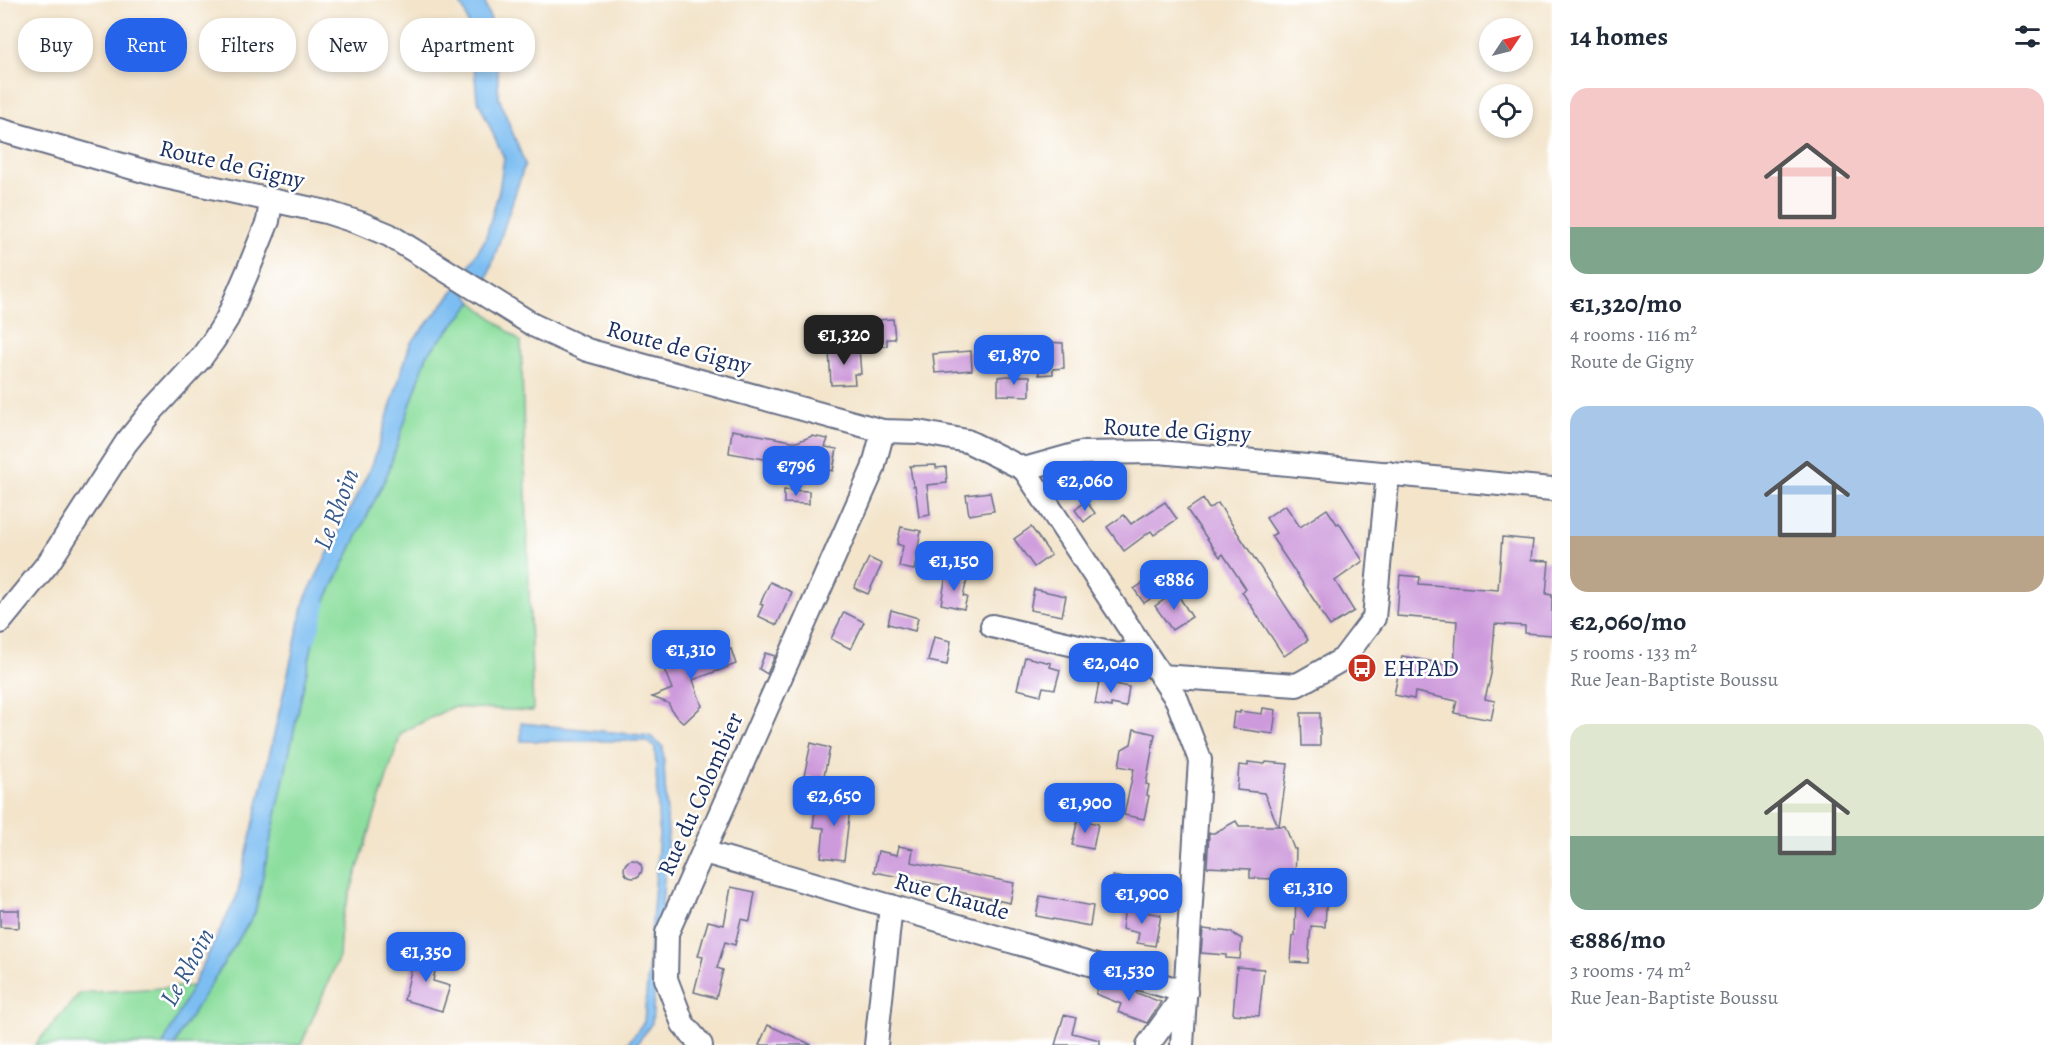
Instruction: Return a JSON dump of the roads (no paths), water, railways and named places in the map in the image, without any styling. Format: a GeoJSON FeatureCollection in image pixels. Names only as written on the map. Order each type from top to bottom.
{"type":"FeatureCollection","features":[{"type":"Feature","properties":{"kind":"street","name":"Route de Gigny"},"geometry":{"type":"LineString","coordinates":[[0,130],[161,176],[326,212],[360,222],[389,235],[535,326],[587,350],[883,431],[918,432],[967,441],[1024,469],[1081,453],[1159,452],[1552,489]]}},
{"type":"Feature","properties":{"kind":"street"},"geometry":{"type":"LineString","coordinates":[[0,622],[49,562],[126,443],[201,358],[214,340],[234,304],[268,221],[271,201]]}},
{"type":"Feature","properties":{"kind":"street","name":"Rue du Colombier"},"geometry":{"type":"LineString","coordinates":[[701,1045],[683,1024],[666,979],[667,933],[873,469],[883,431]]}},
{"type":"Feature","properties":{"kind":"street"},"geometry":{"type":"LineString","coordinates":[[1024,469],[1177,700],[1200,760],[1182,1045]]}},
{"type":"Feature","properties":{"kind":"street"},"geometry":{"type":"LineString","coordinates":[[1161,676],[1297,685],[1343,659],[1374,618],[1388,473]]}},
{"type":"Feature","properties":{"kind":"street"},"geometry":{"type":"LineString","coordinates":[[992,626],[1118,655],[1133,652],[1142,647]]}},
{"type":"Feature","properties":{"kind":"street","name":"Rue Chaude"},"geometry":{"type":"LineString","coordinates":[[704,852],[1186,992]]}},
{"type":"Feature","properties":{"kind":"street"},"geometry":{"type":"LineString","coordinates":[[876,1045],[891,906]]}},
{"type":"Feature","properties":{"kind":"street"},"geometry":{"type":"LineString","coordinates":[[1148,1045],[1186,992]]}},
{"type":"Feature","properties":{"kind":"water"},"geometry":{"type":"Polygon","coordinates":[[[458,0],[484,0],[490,18],[467,18],[458,0]]]}},
{"type":"Feature","properties":{"kind":"water"},"geometry":{"type":"Polygon","coordinates":[[[475,72],[497,72],[499,98],[525,164],[487,279],[480,283],[465,272],[485,240],[499,191],[504,158],[477,98],[475,72]]]}},
{"type":"Feature","properties":{"kind":"water"},"geometry":{"type":"Polygon","coordinates":[[[459,285],[473,302],[427,355],[387,475],[319,614],[255,913],[175,1045],[163,1045],[237,896],[305,599],[373,463],[410,344],[459,285]]]}},
{"type":"Feature","properties":{"kind":"water"},"geometry":{"type":"Polygon","coordinates":[[[521,723],[650,736],[663,747],[668,834],[652,1023],[636,1045],[626,1045],[644,1022],[659,834],[655,748],[646,741],[521,741],[521,723]]]}},
{"type":"Feature","properties":{"kind":"waterway","name":"Le Rhoin"},"geometry":{"type":"LineString","coordinates":[[313,640],[324,603]]}},
{"type":"Feature","properties":{"kind":"place","name":"EHPAD"},"geometry":{"type":"Point","coordinates":[1362,668]}}]}
